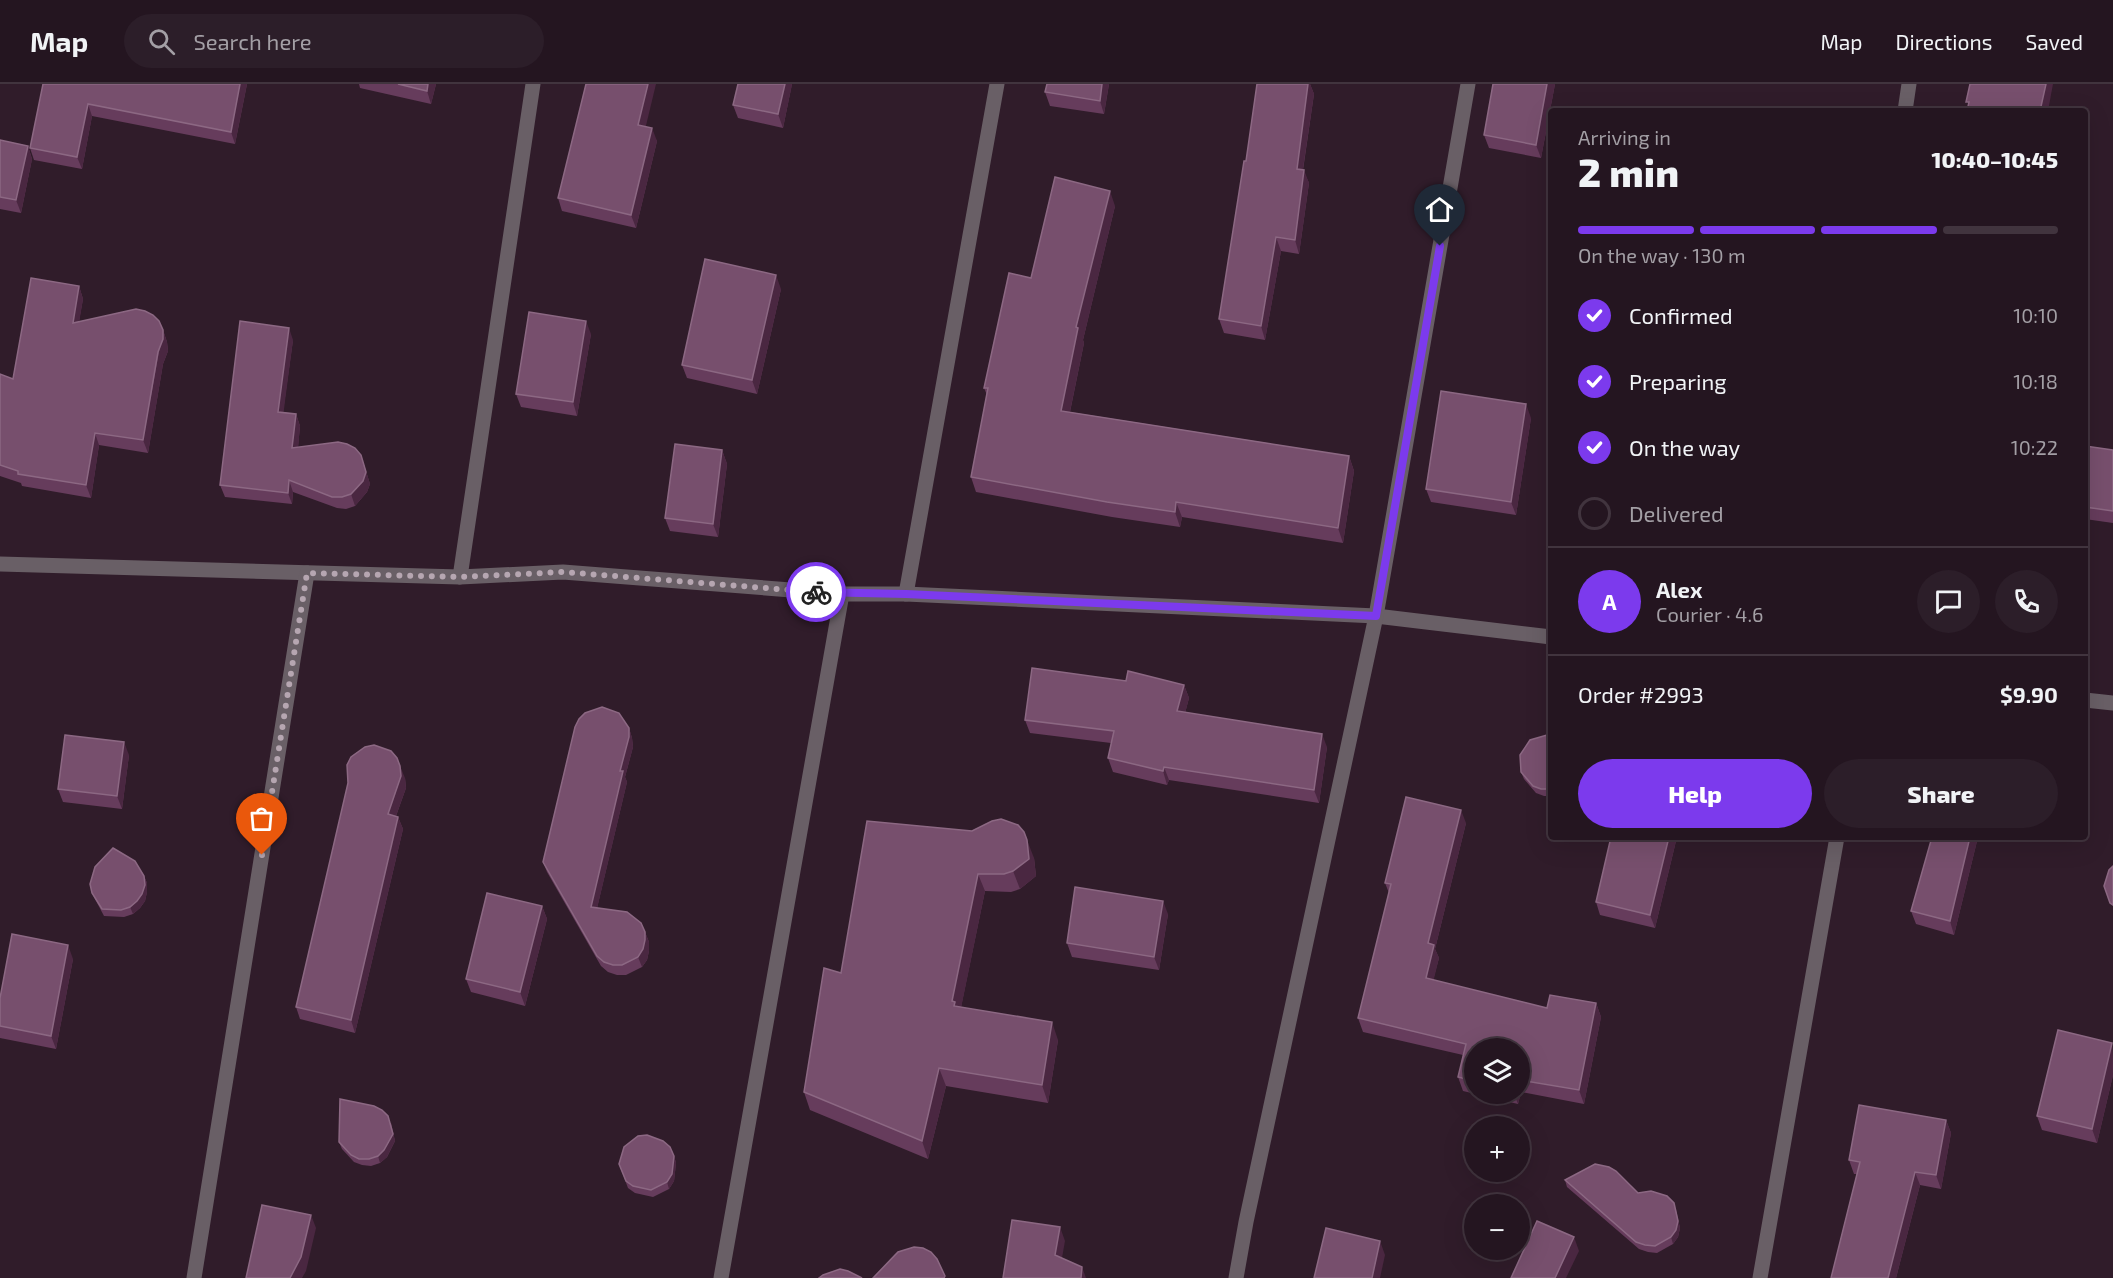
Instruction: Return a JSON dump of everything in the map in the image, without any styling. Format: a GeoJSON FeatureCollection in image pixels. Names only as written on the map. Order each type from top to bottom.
{"type":"FeatureCollection","features":[{"type":"Feature","properties":{"kind":"street"},"geometry":{"type":"LineString","coordinates":[[460,577],[533,84]]}},
{"type":"Feature","properties":{"kind":"street"},"geometry":{"type":"LineString","coordinates":[[906,594],[997,84]]}},
{"type":"Feature","properties":{"kind":"street"},"geometry":{"type":"LineString","coordinates":[[1236,1278],[1376,616],[1468,84]]}},
{"type":"Feature","properties":{"kind":"street"},"geometry":{"type":"LineString","coordinates":[[1905,108],[1909,84]]}},
{"type":"Feature","properties":{"kind":"street"},"geometry":{"type":"LineString","coordinates":[[0,564],[460,577],[563,572],[842,594],[906,594],[1376,616],[1548,637]]}},
{"type":"Feature","properties":{"kind":"street"},"geometry":{"type":"LineString","coordinates":[[194,1278],[307,573]]}},
{"type":"Feature","properties":{"kind":"street"},"geometry":{"type":"LineString","coordinates":[[721,1278],[842,594]]}},
{"type":"Feature","properties":{"kind":"street"},"geometry":{"type":"LineString","coordinates":[[2088,700],[2113,703]]}},
{"type":"Feature","properties":{"kind":"street"},"geometry":{"type":"LineString","coordinates":[[1760,1278],[1836,840]]}},
{"type":"Feature","properties":{"kind":"building"},"geometry":{"type":"Polygon","coordinates":[[[43,84],[240,84],[231,132],[88,104],[77,157],[30,148],[43,84]]]}},
{"type":"Feature","properties":{"kind":"building"},"geometry":{"type":"Polygon","coordinates":[[[398,84],[428,84],[427,91],[398,84]]]}},
{"type":"Feature","properties":{"kind":"building"},"geometry":{"type":"Polygon","coordinates":[[[586,84],[648,84],[638,125],[652,128],[631,215],[558,198],[586,84]]]}},
{"type":"Feature","properties":{"kind":"building"},"geometry":{"type":"Polygon","coordinates":[[[738,84],[785,84],[778,114],[733,105],[738,84]]]}},
{"type":"Feature","properties":{"kind":"building"},"geometry":{"type":"Polygon","coordinates":[[[1047,84],[1102,84],[1100,101],[1045,92],[1047,84]]]}},
{"type":"Feature","properties":{"kind":"building"},"geometry":{"type":"Polygon","coordinates":[[[1257,84],[1308,84],[1297,169],[1304,170],[1295,240],[1276,237],[1261,326],[1219,319],[1257,84]]]}},
{"type":"Feature","properties":{"kind":"building"},"geometry":{"type":"Polygon","coordinates":[[[1493,84],[1547,84],[1536,145],[1484,135],[1493,84]]]}},
{"type":"Feature","properties":{"kind":"building"},"geometry":{"type":"Polygon","coordinates":[[[1970,84],[2046,84],[2041,108],[1968,108],[1969,102],[1966,102],[1970,84]]]}},
{"type":"Feature","properties":{"kind":"building"},"geometry":{"type":"Polygon","coordinates":[[[0,140],[28,146],[16,200],[0,197],[0,140]]]}},
{"type":"Feature","properties":{"kind":"building"},"geometry":{"type":"Polygon","coordinates":[[[1055,177],[1110,191],[1076,327],[1078,328],[1061,411],[1349,456],[1338,528],[1176,502],[1175,512],[971,477],[988,388],[984,388],[1009,273],[1031,278],[1055,177]]]}},
{"type":"Feature","properties":{"kind":"building"},"geometry":{"type":"Polygon","coordinates":[[[705,259],[776,275],[752,380],[682,365],[705,259]]]}},
{"type":"Feature","properties":{"kind":"building"},"geometry":{"type":"Polygon","coordinates":[[[31,278],[79,286],[73,323],[136,309],[153,315],[163,330],[143,440],[95,433],[86,485],[18,474],[18,471],[0,465],[0,374],[13,379],[31,278]]]}},
{"type":"Feature","properties":{"kind":"building"},"geometry":{"type":"Polygon","coordinates":[[[529,312],[586,321],[573,402],[516,394],[529,312]]]}},
{"type":"Feature","properties":{"kind":"building"},"geometry":{"type":"Polygon","coordinates":[[[240,321],[289,328],[278,412],[296,414],[292,448],[338,442],[355,448],[361,455],[366,472],[363,481],[351,494],[332,497],[289,480],[288,493],[220,485],[240,321]]]}},
{"type":"Feature","properties":{"kind":"building"},"geometry":{"type":"Polygon","coordinates":[[[1441,391],[1526,404],[1511,502],[1426,489],[1441,391]]]}},
{"type":"Feature","properties":{"kind":"building"},"geometry":{"type":"Polygon","coordinates":[[[675,444],[722,450],[713,524],[665,518],[675,444]]]}},
{"type":"Feature","properties":{"kind":"building"},"geometry":{"type":"Polygon","coordinates":[[[2088,446],[2113,450],[2113,511],[2088,507],[2088,446]]]}},
{"type":"Feature","properties":{"kind":"building"},"geometry":{"type":"Polygon","coordinates":[[[1032,668],[1126,681],[1128,671],[1184,685],[1177,711],[1322,734],[1314,790],[1164,767],[1163,771],[1108,758],[1114,731],[1025,720],[1032,668]]]}},
{"type":"Feature","properties":{"kind":"building"},"geometry":{"type":"Polygon","coordinates":[[[602,707],[619,713],[629,728],[629,737],[591,907],[627,912],[641,923],[645,932],[643,949],[638,957],[622,965],[604,962],[597,956],[543,862],[575,727],[585,713],[602,707]]]}},
{"type":"Feature","properties":{"kind":"building"},"geometry":{"type":"Polygon","coordinates":[[[65,735],[124,742],[117,796],[58,789],[65,735]]]}},
{"type":"Feature","properties":{"kind":"building"},"geometry":{"type":"Polygon","coordinates":[[[1548,735],[1548,789],[1533,786],[1521,772],[1520,755],[1530,740],[1548,735]]]}},
{"type":"Feature","properties":{"kind":"building"},"geometry":{"type":"Polygon","coordinates":[[[374,745],[391,751],[400,766],[401,776],[388,814],[398,817],[351,1020],[296,1007],[348,783],[347,765],[351,757],[365,747],[374,745]]]}},
{"type":"Feature","properties":{"kind":"building"},"geometry":{"type":"Polygon","coordinates":[[[1406,797],[1461,810],[1428,943],[1434,945],[1426,978],[1547,1008],[1550,995],[1596,1003],[1579,1090],[1530,1082],[1530,1038],[1464,1038],[1464,1044],[1358,1018],[1391,884],[1385,883],[1406,797]]]}},
{"type":"Feature","properties":{"kind":"building"},"geometry":{"type":"Polygon","coordinates":[[[1001,819],[1018,825],[1024,832],[1029,859],[1013,871],[1004,874],[978,874],[952,1001],[955,1002],[954,1006],[1052,1022],[1042,1085],[939,1068],[922,1141],[804,1092],[824,968],[841,973],[867,821],[972,831],[1001,819]]]}},
{"type":"Feature","properties":{"kind":"building"},"geometry":{"type":"Polygon","coordinates":[[[1610,840],[1668,840],[1650,915],[1596,902],[1610,840]]]}},
{"type":"Feature","properties":{"kind":"building"},"geometry":{"type":"Polygon","coordinates":[[[1931,840],[1969,840],[1950,921],[1911,911],[1931,840]]]}},
{"type":"Feature","properties":{"kind":"building"},"geometry":{"type":"Polygon","coordinates":[[[113,848],[135,861],[144,876],[145,885],[142,894],[130,907],[121,910],[102,909],[92,893],[90,884],[95,867],[113,848]]]}},
{"type":"Feature","properties":{"kind":"building"},"geometry":{"type":"Polygon","coordinates":[[[2113,866],[2113,905],[2110,903],[2104,886],[2109,870],[2113,866]]]}},
{"type":"Feature","properties":{"kind":"building"},"geometry":{"type":"Polygon","coordinates":[[[1075,887],[1163,901],[1154,957],[1067,943],[1075,887]]]}},
{"type":"Feature","properties":{"kind":"building"},"geometry":{"type":"Polygon","coordinates":[[[487,893],[542,906],[520,992],[466,979],[487,893]]]}},
{"type":"Feature","properties":{"kind":"building"},"geometry":{"type":"Polygon","coordinates":[[[12,934],[68,945],[51,1036],[0,1026],[0,998],[12,934]]]}},
{"type":"Feature","properties":{"kind":"building"},"geometry":{"type":"Polygon","coordinates":[[[2058,1030],[2112,1043],[2092,1129],[2037,1116],[2058,1030]]]}},
{"type":"Feature","properties":{"kind":"building"},"geometry":{"type":"Polygon","coordinates":[[[1464,1052],[1464,1078],[1458,1077],[1464,1052]]]}},
{"type":"Feature","properties":{"kind":"building"},"geometry":{"type":"Polygon","coordinates":[[[340,1099],[374,1106],[388,1116],[393,1134],[378,1156],[359,1159],[351,1155],[339,1142],[340,1099]]]}},
{"type":"Feature","properties":{"kind":"building"},"geometry":{"type":"Polygon","coordinates":[[[1859,1105],[1946,1120],[1936,1175],[1915,1172],[1888,1278],[1831,1278],[1860,1162],[1849,1160],[1859,1105]]]}},
{"type":"Feature","properties":{"kind":"building"},"geometry":{"type":"Polygon","coordinates":[[[647,1135],[663,1141],[670,1147],[674,1156],[672,1174],[667,1182],[651,1190],[633,1186],[626,1181],[619,1164],[624,1147],[638,1136],[647,1135]]]}},
{"type":"Feature","properties":{"kind":"building"},"geometry":{"type":"Polygon","coordinates":[[[1595,1164],[1616,1171],[1638,1193],[1651,1191],[1667,1196],[1674,1203],[1678,1221],[1671,1237],[1655,1246],[1636,1242],[1565,1180],[1595,1164]]]}},
{"type":"Feature","properties":{"kind":"building"},"geometry":{"type":"Polygon","coordinates":[[[262,1205],[311,1215],[301,1257],[290,1278],[246,1278],[262,1205]]]}},
{"type":"Feature","properties":{"kind":"building"},"geometry":{"type":"Polygon","coordinates":[[[1012,1220],[1060,1227],[1055,1255],[1082,1267],[1081,1278],[1003,1278],[1012,1220]]]}},
{"type":"Feature","properties":{"kind":"building"},"geometry":{"type":"Polygon","coordinates":[[[1537,1221],[1574,1237],[1555,1278],[1511,1278],[1519,1260],[1530,1260],[1530,1236],[1537,1221]]]}},
{"type":"Feature","properties":{"kind":"building"},"geometry":{"type":"Polygon","coordinates":[[[1326,1228],[1380,1241],[1372,1278],[1314,1278],[1326,1228]]]}},
{"type":"Feature","properties":{"kind":"building"},"geometry":{"type":"Polygon","coordinates":[[[914,1247],[931,1252],[937,1259],[944,1278],[873,1278],[898,1252],[914,1247]]]}},
{"type":"Feature","properties":{"kind":"building"},"geometry":{"type":"Polygon","coordinates":[[[840,1269],[848,1271],[862,1278],[819,1278],[840,1269]]]}},
{"type":"Feature","properties":{"kind":"way so far"},"geometry":{"type":"LineString","coordinates":[[262,855],[307,573],[460,577],[563,572],[816,592]]}},
{"type":"Feature","properties":{"kind":"route"},"geometry":{"type":"LineString","coordinates":[[816,592],[906,594],[1376,616],[1440,246]]}}]}
